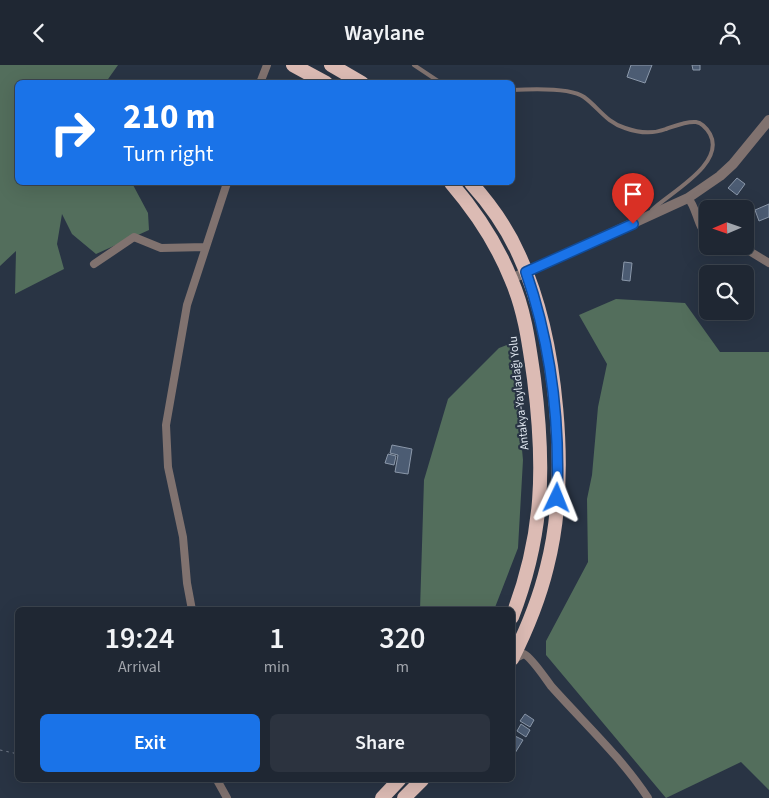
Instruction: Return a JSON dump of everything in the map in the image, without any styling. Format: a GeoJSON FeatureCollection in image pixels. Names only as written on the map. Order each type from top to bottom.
{"type":"FeatureCollection","features":[{"type":"Feature","properties":{"kind":"highway"},"geometry":{"type":"LineString","coordinates":[[293,65],[320,80]]}},
{"type":"Feature","properties":{"kind":"highway"},"geometry":{"type":"LineString","coordinates":[[332,65],[357,80]]}},
{"type":"Feature","properties":{"kind":"highway","name":"Antakya-Yayladağı Yolu"},"geometry":{"type":"LineString","coordinates":[[453,185],[470,206],[511,279],[528,335],[537,401],[541,467],[537,532],[531,561],[515,608]]}},
{"type":"Feature","properties":{"kind":"highway"},"geometry":{"type":"LineString","coordinates":[[472,185],[519,254],[543,331],[551,372],[558,471],[554,534],[548,566],[530,620],[515,652]]}},
{"type":"Feature","properties":{"kind":"highway"},"geometry":{"type":"LineString","coordinates":[[382,798],[397,782]]}},
{"type":"Feature","properties":{"kind":"highway"},"geometry":{"type":"LineString","coordinates":[[404,798],[420,782]]}},
{"type":"Feature","properties":{"kind":"street"},"geometry":{"type":"LineString","coordinates":[[261,80],[267,65]]}},
{"type":"Feature","properties":{"kind":"street"},"geometry":{"type":"LineString","coordinates":[[511,279],[688,198],[720,176],[733,164],[769,120]]}},
{"type":"Feature","properties":{"kind":"street"},"geometry":{"type":"LineString","coordinates":[[192,607],[176,498],[168,467],[166,425],[187,305],[226,185]]}},
{"type":"Feature","properties":{"kind":"street"},"geometry":{"type":"LineString","coordinates":[[688,198],[694,205],[699,221]]}},
{"type":"Feature","properties":{"kind":"street"},"geometry":{"type":"LineString","coordinates":[[94,264],[134,237],[161,248],[206,247]]}},
{"type":"Feature","properties":{"kind":"street"},"geometry":{"type":"LineString","coordinates":[[754,254],[769,263]]}},
{"type":"Feature","properties":{"kind":"street"},"geometry":{"type":"LineString","coordinates":[[515,658],[524,654],[528,656],[539,671],[581,716],[639,784],[648,798]]}},
{"type":"Feature","properties":{"kind":"street"},"geometry":{"type":"LineString","coordinates":[[218,782],[227,798]]}},
{"type":"Feature","properties":{"kind":"lane"},"geometry":{"type":"LineString","coordinates":[[414,65],[436,80]]}},
{"type":"Feature","properties":{"kind":"lane"},"geometry":{"type":"LineString","coordinates":[[515,90],[573,92],[588,101],[610,122],[643,133],[656,132],[677,125],[696,122],[705,127],[712,141],[709,159],[689,181],[648,215]]}},
{"type":"Feature","properties":{"kind":"path"},"geometry":{"type":"LineString","coordinates":[[0,750],[15,753]]}},
{"type":"Feature","properties":{"kind":"green space"},"geometry":{"type":"Polygon","coordinates":[[[0,65],[118,65],[107,80],[15,80],[15,185],[133,185],[148,213],[149,230],[96,254],[72,234],[62,214],[57,244],[64,269],[15,294],[16,251],[0,266],[0,65]]]}},
{"type":"Feature","properties":{"kind":"green space"},"geometry":{"type":"Polygon","coordinates":[[[616,299],[685,303],[720,352],[769,352],[769,790],[741,762],[666,798],[546,655],[546,641],[588,562],[587,499],[592,475],[598,407],[607,364],[579,315],[616,299]]]}},
{"type":"Feature","properties":{"kind":"green space"},"geometry":{"type":"Polygon","coordinates":[[[512,343],[523,460],[518,548],[495,607],[420,607],[424,480],[448,399],[499,348],[512,343]]]}},
{"type":"Feature","properties":{"kind":"building"},"geometry":{"type":"Polygon","coordinates":[[[631,65],[652,65],[645,83],[627,77],[631,65]]]}},
{"type":"Feature","properties":{"kind":"building"},"geometry":{"type":"Polygon","coordinates":[[[692,65],[700,65],[700,70],[693,70],[692,65]]]}},
{"type":"Feature","properties":{"kind":"building"},"geometry":{"type":"Polygon","coordinates":[[[737,178],[745,184],[737,195],[728,188],[737,178]]]}},
{"type":"Feature","properties":{"kind":"building"},"geometry":{"type":"Polygon","coordinates":[[[769,204],[769,217],[759,221],[755,210],[769,204]]]}},
{"type":"Feature","properties":{"kind":"building"},"geometry":{"type":"Polygon","coordinates":[[[624,262],[632,263],[630,281],[622,280],[624,262]]]}},
{"type":"Feature","properties":{"kind":"building"},"geometry":{"type":"Polygon","coordinates":[[[392,445],[412,449],[408,474],[395,472],[398,455],[390,453],[392,445]]]}},
{"type":"Feature","properties":{"kind":"building"},"geometry":{"type":"Polygon","coordinates":[[[388,454],[396,456],[394,465],[385,463],[388,454]]]}},
{"type":"Feature","properties":{"kind":"building"},"geometry":{"type":"Polygon","coordinates":[[[525,714],[534,720],[530,727],[520,721],[525,714]]]}},
{"type":"Feature","properties":{"kind":"building"},"geometry":{"type":"Polygon","coordinates":[[[521,724],[530,730],[526,737],[517,731],[521,724]]]}},
{"type":"Feature","properties":{"kind":"building"},"geometry":{"type":"Polygon","coordinates":[[[515,736],[523,740],[515,753],[515,736]]]}},
{"type":"Feature","properties":{"kind":"route"},"geometry":{"type":"LineString","coordinates":[[557,498],[558,463],[551,372],[537,306],[526,272],[578,247],[633,224]]}}]}
